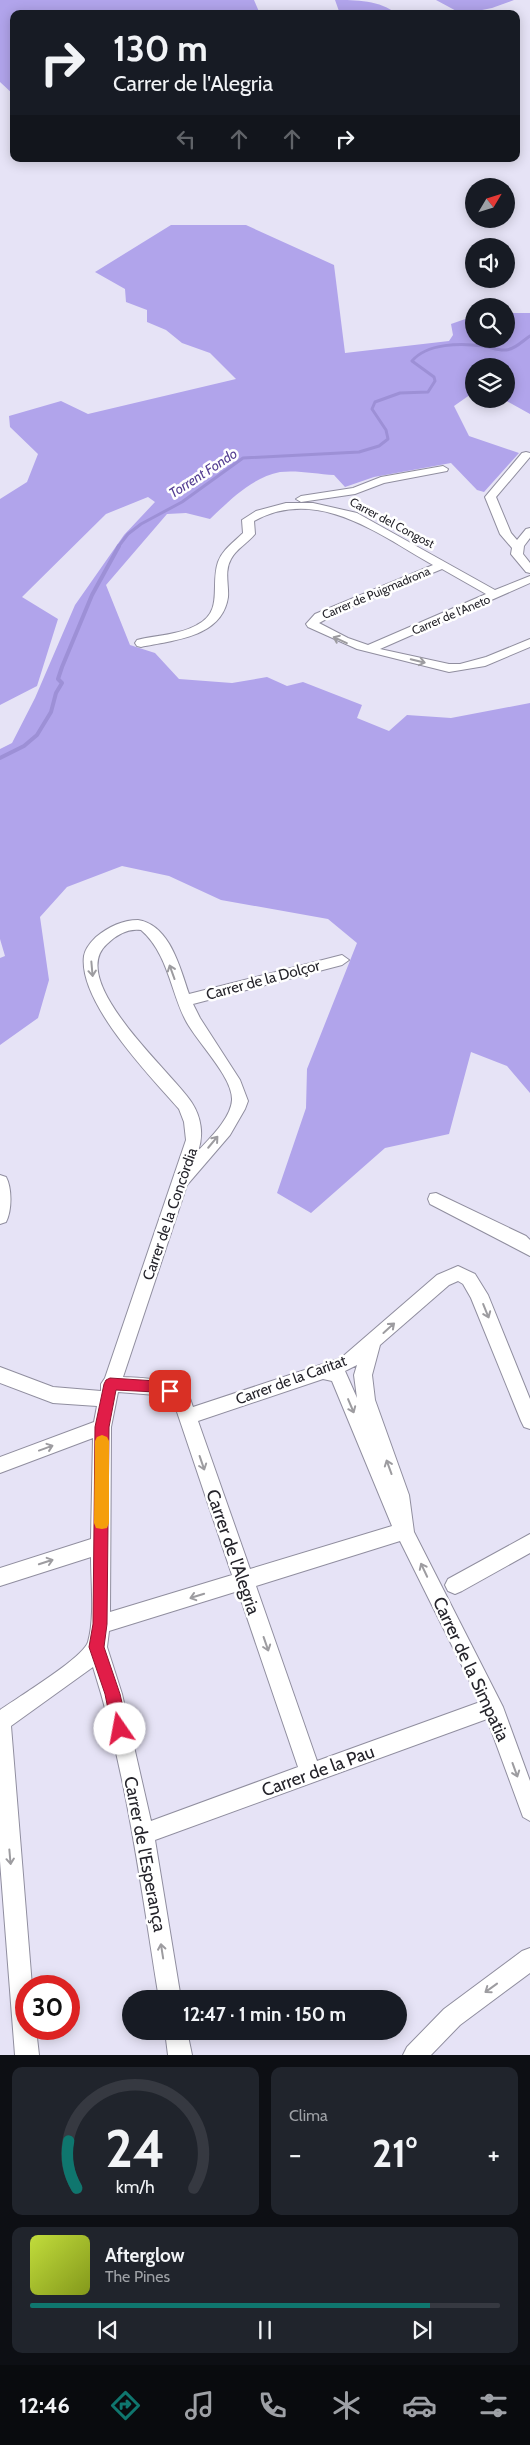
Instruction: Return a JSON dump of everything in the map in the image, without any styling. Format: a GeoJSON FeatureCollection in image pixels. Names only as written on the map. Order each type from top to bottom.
{"type":"FeatureCollection","features":[{"type":"Feature","properties":{"kind":"street"},"geometry":{"type":"LineString","coordinates":[[526,455],[490,498],[506,534],[530,570]]}},
{"type":"Feature","properties":{"kind":"street"},"geometry":{"type":"LineString","coordinates":[[141,643],[176,637],[198,629],[207,624],[220,612],[222,598],[221,570],[226,557],[249,534],[248,520],[254,516],[252,510],[270,503],[354,491],[381,480],[443,469]]}},
{"type":"Feature","properties":{"kind":"street","name":"Carrer del Congost"},"geometry":{"type":"LineString","coordinates":[[254,516],[275,508],[308,506],[335,509],[353,515],[496,595]]}},
{"type":"Feature","properties":{"kind":"street"},"geometry":{"type":"LineString","coordinates":[[517,551],[530,530]]}},
{"type":"Feature","properties":{"kind":"street","name":"Carrer de Puigmadrona"},"geometry":{"type":"LineString","coordinates":[[370,649],[351,645],[329,635],[312,624],[325,614],[442,565]]}},
{"type":"Feature","properties":{"kind":"street","name":"Carrer de l'Aneto"},"geometry":{"type":"LineString","coordinates":[[370,649],[530,579]]}},
{"type":"Feature","properties":{"kind":"street"},"geometry":{"type":"LineString","coordinates":[[370,649],[449,668],[463,669],[481,664],[530,643]]}},
{"type":"Feature","properties":{"kind":"street","name":"Carrer de la Concòrdia"},"geometry":{"type":"LineString","coordinates":[[109,1391],[194,1140],[192,1122],[186,1106],[105,1009],[92,976],[91,955],[101,940],[115,931],[129,925],[144,926],[155,934],[162,946],[184,1001]]}},
{"type":"Feature","properties":{"kind":"street","name":"Carrer de la Dolçor"},"geometry":{"type":"LineString","coordinates":[[184,1001],[342,960]]}},
{"type":"Feature","properties":{"kind":"street"},"geometry":{"type":"LineString","coordinates":[[182,1180],[236,1116],[241,1100],[235,1083],[193,1020],[184,1001]]}},
{"type":"Feature","properties":{"kind":"street"},"geometry":{"type":"LineString","coordinates":[[0,1181],[2,1199],[0,1218]]}},
{"type":"Feature","properties":{"kind":"street"},"geometry":{"type":"LineString","coordinates":[[436,1199],[520,1241],[530,1249]]}},
{"type":"Feature","properties":{"kind":"street","name":"Carrer de la Caritat"},"geometry":{"type":"LineString","coordinates":[[186,1416],[347,1363],[371,1345],[443,1280],[458,1273],[469,1279],[479,1295],[530,1421]]}},
{"type":"Feature","properties":{"kind":"street","name":"Carrer de la Simpatia"},"geometry":{"type":"LineString","coordinates":[[371,1345],[363,1375],[366,1400],[400,1495],[406,1531]]}},
{"type":"Feature","properties":{"kind":"street","name":"Carrer de la Simpatia"},"geometry":{"type":"LineString","coordinates":[[323,1371],[338,1376],[376,1473],[406,1531],[445,1615],[493,1707],[530,1810]]}},
{"type":"Feature","properties":{"kind":"street","name":"Carrer de l'Alegria"},"geometry":{"type":"LineString","coordinates":[[0,1375],[53,1395],[156,1386],[170,1391],[181,1398],[311,1774]]}},
{"type":"Feature","properties":{"kind":"street","name":"Carrer de l'Esperança"},"geometry":{"type":"LineString","coordinates":[[109,1391],[102,1427],[100,1624],[97,1647],[112,1694],[143,1834],[169,1990]]}},
{"type":"Feature","properties":{"kind":"street"},"geometry":{"type":"LineString","coordinates":[[0,1465],[102,1427]]}},
{"type":"Feature","properties":{"kind":"street"},"geometry":{"type":"LineString","coordinates":[[100,1624],[244,1582],[406,1531]]}},
{"type":"Feature","properties":{"kind":"street"},"geometry":{"type":"LineString","coordinates":[[455,1585],[530,1543]]}},
{"type":"Feature","properties":{"kind":"street"},"geometry":{"type":"LineString","coordinates":[[0,1577],[101,1544]]}},
{"type":"Feature","properties":{"kind":"street"},"geometry":{"type":"LineString","coordinates":[[27,2055],[0,1746],[1,1722],[84,1663],[97,1647]]}},
{"type":"Feature","properties":{"kind":"street","name":"Carrer de la Pau"},"geometry":{"type":"LineString","coordinates":[[143,1834],[493,1707]]}},
{"type":"Feature","properties":{"kind":"street"},"geometry":{"type":"LineString","coordinates":[[415,2055],[452,2017],[530,1959]]}},
{"type":"Feature","properties":{"kind":"street"},"geometry":{"type":"LineString","coordinates":[[178,2040],[180,2055]]}},
{"type":"Feature","properties":{"kind":"shaded area"},"geometry":{"type":"Polygon","coordinates":[[[0,0],[254,0],[258,10],[10,10],[10,91],[0,82],[0,0]]]}},
{"type":"Feature","properties":{"kind":"shaded area"},"geometry":{"type":"Polygon","coordinates":[[[335,0],[375,3],[391,10],[339,10],[335,0]]]}},
{"type":"Feature","properties":{"kind":"shaded area"},"geometry":{"type":"Polygon","coordinates":[[[436,0],[514,0],[482,10],[455,10],[436,0]]]}},
{"type":"Feature","properties":{"kind":"shaded area"},"geometry":{"type":"Polygon","coordinates":[[[171,225],[246,225],[334,265],[345,353],[449,341],[453,335],[451,324],[465,319],[465,348],[515,348],[515,313],[530,313],[530,414],[515,406],[515,358],[465,358],[465,398],[454,406],[469,436],[519,453],[484,492],[477,490],[451,463],[374,477],[345,487],[334,475],[280,472],[250,484],[210,519],[186,513],[167,514],[106,585],[130,645],[155,653],[179,679],[232,683],[267,677],[287,686],[303,682],[362,705],[357,718],[389,731],[407,715],[451,718],[530,703],[530,1093],[507,1066],[471,1052],[449,1134],[385,1148],[311,1213],[277,1193],[306,1108],[307,1069],[357,943],[328,919],[221,900],[169,876],[122,866],[67,887],[40,917],[49,980],[38,1018],[0,1045],[0,958],[5,956],[0,939],[0,749],[12,743],[35,698],[75,605],[124,535],[155,502],[148,497],[106,514],[22,597],[58,619],[37,686],[0,705],[0,499],[27,482],[38,454],[10,427],[9,416],[61,401],[88,414],[236,379],[210,353],[182,343],[166,330],[147,322],[147,310],[126,302],[125,289],[95,272],[171,225]]]}},
{"type":"Feature","properties":{"kind":"waterway","name":"Torrent Fondo"},"geometry":{"type":"LineString","coordinates":[[118,547],[128,534],[141,524],[182,502],[243,458],[359,452],[379,446],[388,439],[386,430],[372,409],[375,402],[400,393],[428,392],[435,381],[434,377],[412,361],[418,355],[435,348],[455,345],[483,346],[506,350],[516,346],[530,336]]}},
{"type":"Feature","properties":{"kind":"waterway","name":"Torrent Fondo"},"geometry":{"type":"LineString","coordinates":[[0,758],[24,746],[37,735],[51,712],[56,693],[62,683],[58,679],[62,667],[92,595],[119,546]]}},
{"type":"Feature","properties":{"kind":"slow traffic"},"geometry":{"type":"LineString","coordinates":[[102,1441],[102,1523]]}},
{"type":"Feature","properties":{"kind":"route"},"geometry":{"type":"LineString","coordinates":[[120,1729],[112,1694],[97,1647],[100,1624],[102,1427],[110,1384],[156,1386],[170,1391]]}}]}
